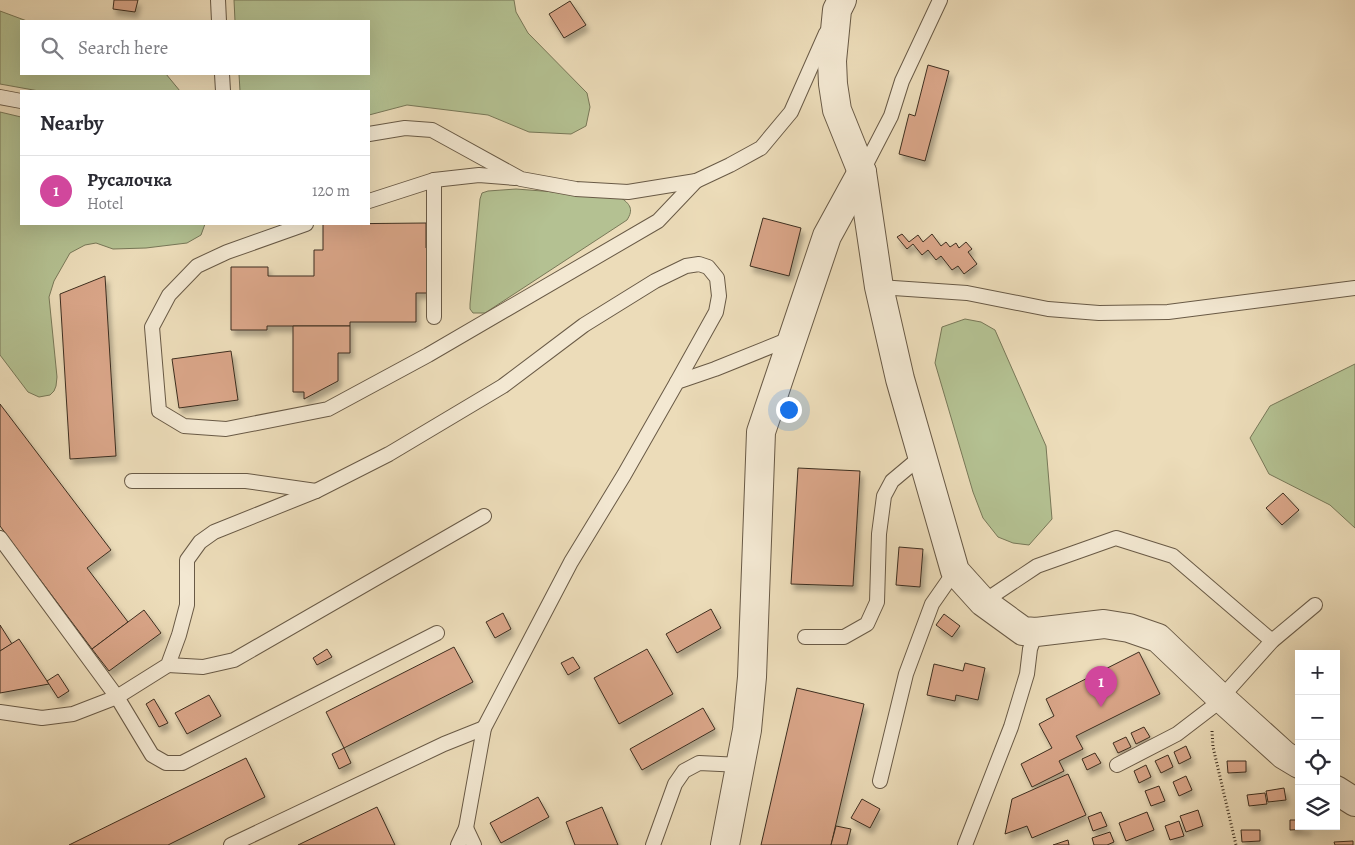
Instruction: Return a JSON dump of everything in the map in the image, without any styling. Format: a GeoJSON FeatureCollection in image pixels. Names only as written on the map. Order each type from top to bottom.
{"type":"FeatureCollection","features":[{"type":"Feature","properties":{"kind":"street"},"geometry":{"type":"LineString","coordinates":[[839,5],[832,61],[837,110],[862,172],[879,287],[900,379],[955,571],[983,602],[1022,631],[1036,632],[1104,624],[1129,628],[1158,638],[1216,703],[1295,762]]}},
{"type":"Feature","properties":{"kind":"street"},"geometry":{"type":"LineString","coordinates":[[725,845],[747,730],[752,677],[761,432],[827,236],[862,172]]}},
{"type":"Feature","properties":{"kind":"street"},"geometry":{"type":"LineString","coordinates":[[1340,793],[1355,802]]}},
{"type":"Feature","properties":{"kind":"lane"},"geometry":{"type":"LineString","coordinates":[[218,0],[219,20]]}},
{"type":"Feature","properties":{"kind":"lane"},"geometry":{"type":"LineString","coordinates":[[862,172],[891,116],[902,80],[940,0]]}},
{"type":"Feature","properties":{"kind":"lane"},"geometry":{"type":"LineString","coordinates":[[370,201],[434,180],[479,176],[521,179],[576,189],[628,192],[696,181],[730,166],[760,148],[791,112],[839,5]]}},
{"type":"Feature","properties":{"kind":"lane"},"geometry":{"type":"LineString","coordinates":[[222,75],[222,90]]}},
{"type":"Feature","properties":{"kind":"lane"},"geometry":{"type":"LineString","coordinates":[[0,97],[20,101]]}},
{"type":"Feature","properties":{"kind":"lane"},"geometry":{"type":"LineString","coordinates":[[370,134],[405,128],[432,130],[521,179]]}},
{"type":"Feature","properties":{"kind":"lane"},"geometry":{"type":"LineString","coordinates":[[434,180],[434,317]]}},
{"type":"Feature","properties":{"kind":"lane"},"geometry":{"type":"LineString","coordinates":[[303,225],[227,252],[197,266],[169,295],[152,327],[159,411],[184,426],[226,429],[328,409],[428,354],[658,221],[696,181]]}},
{"type":"Feature","properties":{"kind":"lane"},"geometry":{"type":"LineString","coordinates":[[168,665],[179,635],[186,605],[187,560],[200,542],[214,532],[316,491],[389,454],[503,386],[584,325],[655,281],[686,266],[699,264],[708,267],[717,278],[719,296],[716,312],[624,475],[571,562],[484,728],[466,828],[458,845]]}},
{"type":"Feature","properties":{"kind":"lane"},"geometry":{"type":"LineString","coordinates":[[879,287],[967,293],[1048,309],[1098,313],[1168,312],[1355,288]]}},
{"type":"Feature","properties":{"kind":"lane"},"geometry":{"type":"LineString","coordinates":[[677,382],[792,338]]}},
{"type":"Feature","properties":{"kind":"lane"},"geometry":{"type":"LineString","coordinates":[[805,637],[844,637],[867,624],[878,602],[879,534],[884,496],[892,481],[923,455]]}},
{"type":"Feature","properties":{"kind":"lane"},"geometry":{"type":"LineString","coordinates":[[132,481],[246,481],[316,491]]}},
{"type":"Feature","properties":{"kind":"lane"},"geometry":{"type":"LineString","coordinates":[[0,712],[42,718],[73,714],[117,697],[168,665],[203,667],[234,660],[484,516]]}},
{"type":"Feature","properties":{"kind":"lane"},"geometry":{"type":"LineString","coordinates":[[0,538],[117,697],[152,755],[166,763],[182,763],[436,633]]}},
{"type":"Feature","properties":{"kind":"lane"},"geometry":{"type":"LineString","coordinates":[[983,602],[1037,566],[1116,538],[1173,556],[1272,640]]}},
{"type":"Feature","properties":{"kind":"lane"},"geometry":{"type":"LineString","coordinates":[[880,781],[906,674],[932,604],[955,571]]}},
{"type":"Feature","properties":{"kind":"lane"},"geometry":{"type":"LineString","coordinates":[[1117,765],[1178,734],[1216,703],[1272,640],[1315,605]]}},
{"type":"Feature","properties":{"kind":"lane"},"geometry":{"type":"LineString","coordinates":[[965,845],[1011,727],[1027,674],[1030,649],[1036,632]]}},
{"type":"Feature","properties":{"kind":"lane"},"geometry":{"type":"LineString","coordinates":[[231,845],[444,744],[484,728]]}},
{"type":"Feature","properties":{"kind":"lane"},"geometry":{"type":"LineString","coordinates":[[653,845],[675,784],[684,771],[698,763],[741,765]]}},
{"type":"Feature","properties":{"kind":"lane"},"geometry":{"type":"LineString","coordinates":[[466,828],[474,845]]}},
{"type":"Feature","properties":{"kind":"path"},"geometry":{"type":"LineString","coordinates":[[1216,703],[1213,748],[1236,845]]}},
{"type":"Feature","properties":{"kind":"green space"},"geometry":{"type":"Polygon","coordinates":[[[234,0],[514,0],[516,12],[528,33],[587,93],[590,107],[586,126],[571,134],[529,132],[488,115],[407,105],[370,115],[370,90],[240,90],[239,75],[370,75],[370,20],[235,20],[234,0]]]}},
{"type":"Feature","properties":{"kind":"green space"},"geometry":{"type":"Polygon","coordinates":[[[0,11],[24,20],[20,20],[20,75],[167,75],[179,90],[33,90],[0,84],[0,11]]]}},
{"type":"Feature","properties":{"kind":"green space"},"geometry":{"type":"Polygon","coordinates":[[[0,112],[20,117],[20,225],[205,225],[201,235],[187,243],[146,248],[113,249],[96,243],[85,245],[70,253],[54,281],[49,297],[57,377],[56,386],[50,395],[39,397],[28,392],[0,355],[0,112]]]}},
{"type":"Feature","properties":{"kind":"green space"},"geometry":{"type":"Polygon","coordinates":[[[516,189],[620,197],[630,207],[630,213],[627,220],[485,313],[473,313],[470,309],[470,304],[482,193],[516,189]]]}},
{"type":"Feature","properties":{"kind":"green space"},"geometry":{"type":"Polygon","coordinates":[[[965,319],[981,322],[995,330],[1046,446],[1052,519],[1029,545],[1013,543],[998,537],[983,518],[973,492],[935,363],[942,327],[965,319]]]}},
{"type":"Feature","properties":{"kind":"green space"},"geometry":{"type":"Polygon","coordinates":[[[1355,364],[1355,528],[1330,505],[1269,474],[1250,438],[1270,406],[1355,364]]]}},
{"type":"Feature","properties":{"kind":"building"},"geometry":{"type":"Polygon","coordinates":[[[114,0],[138,0],[135,12],[113,9],[114,0]]]}},
{"type":"Feature","properties":{"kind":"building"},"geometry":{"type":"Polygon","coordinates":[[[570,1],[586,25],[564,38],[549,14],[570,1]]]}},
{"type":"Feature","properties":{"kind":"building"},"geometry":{"type":"Polygon","coordinates":[[[928,65],[949,71],[925,161],[899,154],[909,114],[915,116],[928,65]]]}},
{"type":"Feature","properties":{"kind":"building"},"geometry":{"type":"Polygon","coordinates":[[[763,218],[801,228],[789,276],[750,266],[763,218]]]}},
{"type":"Feature","properties":{"kind":"building"},"geometry":{"type":"Polygon","coordinates":[[[426,223],[428,293],[416,293],[416,322],[350,322],[350,326],[267,326],[267,330],[231,330],[231,267],[268,267],[268,276],[314,276],[314,250],[323,250],[323,225],[426,223]]]}},
{"type":"Feature","properties":{"kind":"building"},"geometry":{"type":"Polygon","coordinates":[[[902,234],[909,242],[918,235],[923,242],[932,234],[941,246],[946,242],[950,247],[956,243],[959,248],[966,242],[972,249],[968,252],[977,264],[964,274],[958,266],[952,270],[941,256],[936,260],[928,250],[922,255],[913,244],[907,249],[897,237],[902,234]]]}},
{"type":"Feature","properties":{"kind":"building"},"geometry":{"type":"Polygon","coordinates":[[[105,276],[116,456],[70,459],[60,294],[105,276]]]}},
{"type":"Feature","properties":{"kind":"building"},"geometry":{"type":"Polygon","coordinates":[[[293,326],[350,326],[350,353],[338,353],[338,381],[304,399],[304,392],[293,392],[293,326]]]}},
{"type":"Feature","properties":{"kind":"building"},"geometry":{"type":"Polygon","coordinates":[[[231,351],[238,400],[179,408],[172,359],[231,351]]]}},
{"type":"Feature","properties":{"kind":"building"},"geometry":{"type":"Polygon","coordinates":[[[0,404],[111,550],[87,568],[128,622],[92,649],[0,526],[0,404]]]}},
{"type":"Feature","properties":{"kind":"building"},"geometry":{"type":"Polygon","coordinates":[[[798,468],[860,471],[853,586],[791,584],[798,468]]]}},
{"type":"Feature","properties":{"kind":"building"},"geometry":{"type":"Polygon","coordinates":[[[1283,493],[1299,510],[1282,525],[1266,508],[1283,493]]]}},
{"type":"Feature","properties":{"kind":"building"},"geometry":{"type":"Polygon","coordinates":[[[899,547],[923,549],[920,587],[896,585],[899,547]]]}},
{"type":"Feature","properties":{"kind":"building"},"geometry":{"type":"Polygon","coordinates":[[[711,609],[721,628],[677,653],[666,634],[711,609]]]}},
{"type":"Feature","properties":{"kind":"building"},"geometry":{"type":"Polygon","coordinates":[[[144,610],[161,633],[109,671],[92,649],[144,610]]]}},
{"type":"Feature","properties":{"kind":"building"},"geometry":{"type":"Polygon","coordinates":[[[503,613],[511,629],[495,638],[486,622],[503,613]]]}},
{"type":"Feature","properties":{"kind":"building"},"geometry":{"type":"Polygon","coordinates":[[[944,614],[960,626],[952,637],[936,625],[944,614]]]}},
{"type":"Feature","properties":{"kind":"building"},"geometry":{"type":"Polygon","coordinates":[[[0,625],[12,644],[0,651],[0,625]]]}},
{"type":"Feature","properties":{"kind":"building"},"geometry":{"type":"Polygon","coordinates":[[[19,639],[49,684],[0,693],[0,651],[19,639]]]}},
{"type":"Feature","properties":{"kind":"building"},"geometry":{"type":"Polygon","coordinates":[[[454,647],[473,682],[344,748],[326,712],[454,647]]]}},
{"type":"Feature","properties":{"kind":"building"},"geometry":{"type":"Polygon","coordinates":[[[327,649],[332,657],[317,665],[313,658],[327,649]]]}},
{"type":"Feature","properties":{"kind":"building"},"geometry":{"type":"Polygon","coordinates":[[[647,649],[673,694],[619,724],[594,678],[647,649]]]}},
{"type":"Feature","properties":{"kind":"building"},"geometry":{"type":"Polygon","coordinates":[[[1139,652],[1160,694],[1076,736],[1083,749],[1059,761],[1064,771],[1032,787],[1021,764],[1052,748],[1039,724],[1054,716],[1046,699],[1139,652]]]}},
{"type":"Feature","properties":{"kind":"building"},"geometry":{"type":"Polygon","coordinates":[[[573,657],[580,668],[568,675],[561,663],[573,657]]]}},
{"type":"Feature","properties":{"kind":"building"},"geometry":{"type":"Polygon","coordinates":[[[965,663],[985,668],[978,700],[956,695],[955,701],[927,695],[934,664],[963,671],[965,663]]]}},
{"type":"Feature","properties":{"kind":"building"},"geometry":{"type":"Polygon","coordinates":[[[58,674],[69,691],[58,698],[47,681],[58,674]]]}},
{"type":"Feature","properties":{"kind":"building"},"geometry":{"type":"Polygon","coordinates":[[[797,688],[864,704],[831,845],[761,845],[797,688]]]}},
{"type":"Feature","properties":{"kind":"building"},"geometry":{"type":"Polygon","coordinates":[[[209,695],[221,716],[187,734],[175,713],[209,695]]]}},
{"type":"Feature","properties":{"kind":"building"},"geometry":{"type":"Polygon","coordinates":[[[154,699],[168,723],[159,727],[146,704],[154,699]]]}},
{"type":"Feature","properties":{"kind":"building"},"geometry":{"type":"Polygon","coordinates":[[[703,708],[715,729],[642,770],[630,749],[703,708]]]}},
{"type":"Feature","properties":{"kind":"building"},"geometry":{"type":"Polygon","coordinates":[[[1144,727],[1150,737],[1136,744],[1131,733],[1144,727]]]}},
{"type":"Feature","properties":{"kind":"building"},"geometry":{"type":"Polygon","coordinates":[[[1126,737],[1131,747],[1118,753],[1113,743],[1126,737]]]}},
{"type":"Feature","properties":{"kind":"building"},"geometry":{"type":"Polygon","coordinates":[[[1186,746],[1191,758],[1179,764],[1174,752],[1186,746]]]}},
{"type":"Feature","properties":{"kind":"building"},"geometry":{"type":"Polygon","coordinates":[[[344,748],[351,763],[339,769],[332,754],[344,748]]]}},
{"type":"Feature","properties":{"kind":"building"},"geometry":{"type":"Polygon","coordinates":[[[1095,753],[1101,763],[1087,770],[1082,759],[1095,753]]]}},
{"type":"Feature","properties":{"kind":"building"},"geometry":{"type":"Polygon","coordinates":[[[1168,755],[1173,767],[1161,773],[1155,761],[1168,755]]]}},
{"type":"Feature","properties":{"kind":"building"},"geometry":{"type":"Polygon","coordinates":[[[246,758],[265,797],[168,845],[69,845],[246,758]]]}},
{"type":"Feature","properties":{"kind":"building"},"geometry":{"type":"Polygon","coordinates":[[[1227,761],[1246,761],[1246,772],[1228,773],[1227,761]]]}},
{"type":"Feature","properties":{"kind":"building"},"geometry":{"type":"Polygon","coordinates":[[[1146,765],[1151,777],[1139,783],[1134,771],[1146,765]]]}},
{"type":"Feature","properties":{"kind":"building"},"geometry":{"type":"Polygon","coordinates":[[[1068,774],[1086,815],[1032,838],[1027,826],[1005,834],[1012,799],[1068,774]]]}},
{"type":"Feature","properties":{"kind":"building"},"geometry":{"type":"Polygon","coordinates":[[[1186,776],[1192,790],[1179,796],[1173,782],[1186,776]]]}},
{"type":"Feature","properties":{"kind":"building"},"geometry":{"type":"Polygon","coordinates":[[[1159,786],[1165,801],[1151,806],[1145,791],[1159,786]]]}},
{"type":"Feature","properties":{"kind":"building"},"geometry":{"type":"Polygon","coordinates":[[[1284,788],[1286,800],[1268,802],[1266,791],[1284,788]]]}},
{"type":"Feature","properties":{"kind":"building"},"geometry":{"type":"Polygon","coordinates":[[[1265,793],[1267,804],[1249,806],[1247,795],[1265,793]]]}},
{"type":"Feature","properties":{"kind":"building"},"geometry":{"type":"Polygon","coordinates":[[[538,797],[549,817],[501,843],[490,823],[538,797]]]}},
{"type":"Feature","properties":{"kind":"building"},"geometry":{"type":"Polygon","coordinates":[[[862,799],[880,809],[870,828],[851,818],[862,799]]]}},
{"type":"Feature","properties":{"kind":"building"},"geometry":{"type":"Polygon","coordinates":[[[377,807],[395,845],[298,845],[377,807]]]}},
{"type":"Feature","properties":{"kind":"building"},"geometry":{"type":"Polygon","coordinates":[[[602,807],[618,845],[575,845],[566,822],[602,807]]]}},
{"type":"Feature","properties":{"kind":"building"},"geometry":{"type":"Polygon","coordinates":[[[1198,810],[1203,826],[1186,832],[1180,816],[1198,810]]]}},
{"type":"Feature","properties":{"kind":"building"},"geometry":{"type":"Polygon","coordinates":[[[1101,812],[1107,826],[1093,831],[1088,817],[1101,812]]]}},
{"type":"Feature","properties":{"kind":"building"},"geometry":{"type":"Polygon","coordinates":[[[1147,812],[1154,830],[1126,841],[1119,823],[1147,812]]]}},
{"type":"Feature","properties":{"kind":"building"},"geometry":{"type":"Polygon","coordinates":[[[1290,820],[1295,820],[1295,830],[1290,830],[1290,820]]]}},
{"type":"Feature","properties":{"kind":"building"},"geometry":{"type":"Polygon","coordinates":[[[1179,821],[1184,836],[1170,840],[1165,826],[1179,821]]]}},
{"type":"Feature","properties":{"kind":"building"},"geometry":{"type":"Polygon","coordinates":[[[836,826],[851,829],[847,845],[831,845],[836,826]]]}},
{"type":"Feature","properties":{"kind":"building"},"geometry":{"type":"Polygon","coordinates":[[[1241,830],[1260,830],[1260,841],[1242,842],[1241,830]]]}},
{"type":"Feature","properties":{"kind":"building"},"geometry":{"type":"Polygon","coordinates":[[[1110,832],[1114,842],[1107,845],[1094,845],[1092,838],[1110,832]]]}},
{"type":"Feature","properties":{"kind":"building"},"geometry":{"type":"Polygon","coordinates":[[[1068,840],[1069,845],[1053,845],[1068,840]]]}},
{"type":"Feature","properties":{"kind":"building"},"geometry":{"type":"Polygon","coordinates":[[[1353,841],[1353,845],[1335,845],[1334,842],[1353,841]]]}},
{"type":"Feature","properties":{"kind":"place","name":"Русалочка"},"geometry":{"type":"Point","coordinates":[1101,707]}}]}
